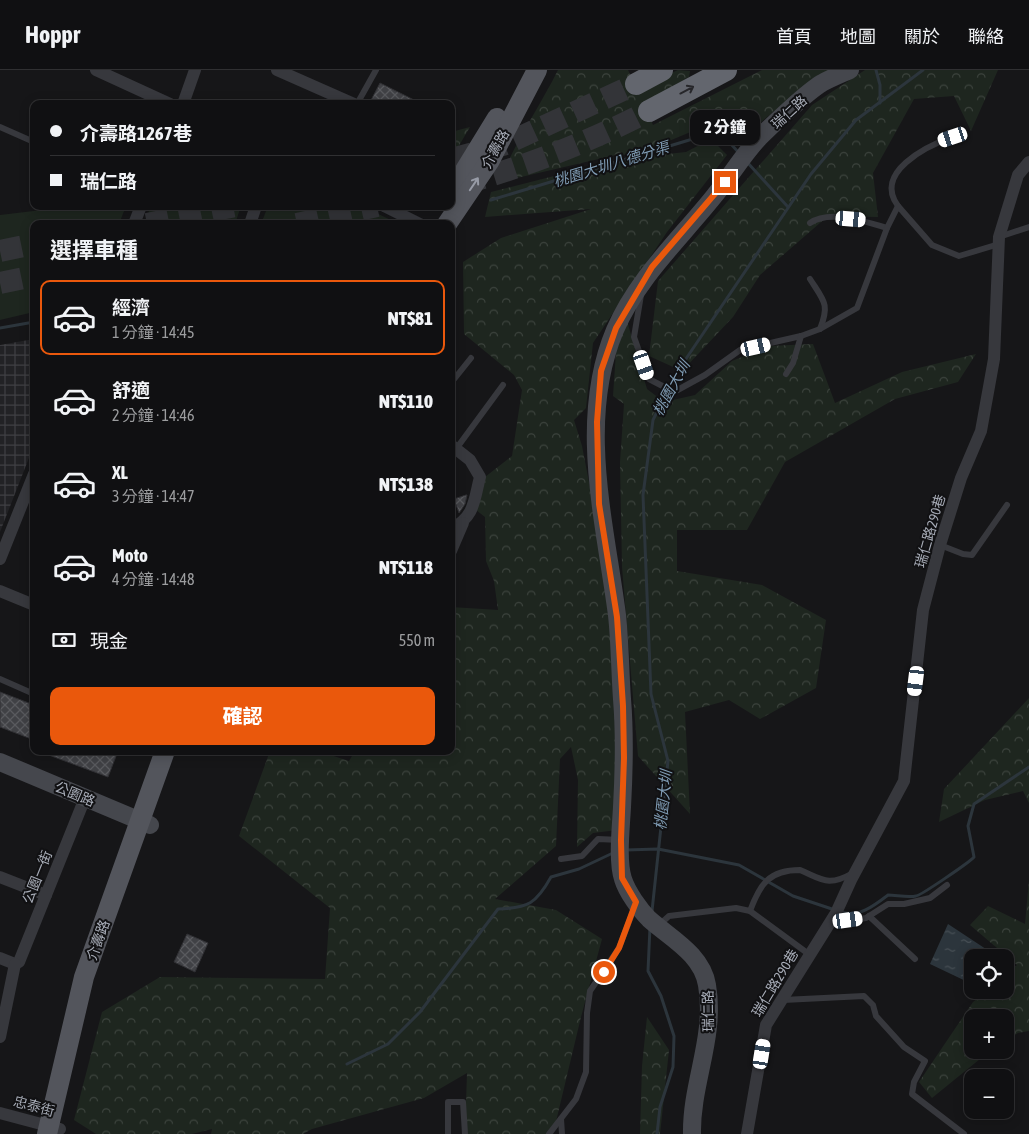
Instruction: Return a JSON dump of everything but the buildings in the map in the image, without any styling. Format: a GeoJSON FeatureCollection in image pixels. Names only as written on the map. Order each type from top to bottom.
{"type":"FeatureCollection","features":[{"type":"Feature","properties":{"kind":"highway"},"geometry":{"type":"LineString","coordinates":[[636,84],[662,70]]}},
{"type":"Feature","properties":{"kind":"highway"},"geometry":{"type":"LineString","coordinates":[[649,110],[713,73]]}},
{"type":"Feature","properties":{"kind":"main road","name":"介壽路"},"geometry":{"type":"LineString","coordinates":[[455,187],[489,133],[522,70]]}},
{"type":"Feature","properties":{"kind":"main road","name":"介壽路"},"geometry":{"type":"LineString","coordinates":[[449,220],[489,162],[537,70]]}},
{"type":"Feature","properties":{"kind":"main road","name":"介壽路"},"geometry":{"type":"LineString","coordinates":[[54,1131],[95,980],[165,755]]}},
{"type":"Feature","properties":{"kind":"main road","name":"介壽路"},"geometry":{"type":"LineString","coordinates":[[145,823],[174,755]]}},
{"type":"Feature","properties":{"kind":"street"},"geometry":{"type":"LineString","coordinates":[[96,70],[161,100]]}},
{"type":"Feature","properties":{"kind":"street"},"geometry":{"type":"LineString","coordinates":[[184,100],[195,70]]}},
{"type":"Feature","properties":{"kind":"street","name":"瑞仁路"},"geometry":{"type":"LineString","coordinates":[[692,1134],[692,1117],[708,1038],[710,1015],[707,982],[690,953],[659,925],[650,920],[636,902],[622,878],[623,706],[617,617],[599,504],[597,422],[601,371],[616,328],[652,267],[714,197],[758,139],[820,83],[850,70]]}},
{"type":"Feature","properties":{"kind":"street"},"geometry":{"type":"LineString","coordinates":[[280,71],[347,100]]}},
{"type":"Feature","properties":{"kind":"street","name":"瑞仁路290巷"},"geometry":{"type":"LineString","coordinates":[[746,1134],[766,1025],[836,913],[904,781],[923,610],[940,545],[961,478],[980,431],[994,358],[999,241],[1018,175],[1029,162]]}},
{"type":"Feature","properties":{"kind":"street"},"geometry":{"type":"LineString","coordinates":[[392,210],[412,220]]}},
{"type":"Feature","properties":{"kind":"street"},"geometry":{"type":"LineString","coordinates":[[455,448],[470,460],[480,477],[471,514],[457,526]]}},
{"type":"Feature","properties":{"kind":"street"},"geometry":{"type":"LineString","coordinates":[[0,559],[30,484]]}},
{"type":"Feature","properties":{"kind":"street"},"geometry":{"type":"LineString","coordinates":[[0,592],[30,603]]}},
{"type":"Feature","properties":{"kind":"street","name":"公園路"},"geometry":{"type":"LineString","coordinates":[[0,762],[145,823]]}},
{"type":"Feature","properties":{"kind":"street","name":"公園一街"},"geometry":{"type":"LineString","coordinates":[[0,1037],[15,964],[19,962],[84,798]]}},
{"type":"Feature","properties":{"kind":"street"},"geometry":{"type":"LineString","coordinates":[[0,877],[46,895]]}},
{"type":"Feature","properties":{"kind":"street"},"geometry":{"type":"LineString","coordinates":[[0,958],[15,964]]}},
{"type":"Feature","properties":{"kind":"street","name":"忠泰街"},"geometry":{"type":"LineString","coordinates":[[0,1113],[54,1131]]}},
{"type":"Feature","properties":{"kind":"lane"},"geometry":{"type":"LineString","coordinates":[[358,100],[376,70]]}},
{"type":"Feature","properties":{"kind":"lane"},"geometry":{"type":"LineString","coordinates":[[0,127],[30,140]]}},
{"type":"Feature","properties":{"kind":"lane"},"geometry":{"type":"LineString","coordinates":[[953,137],[935,143],[909,160],[894,175],[890,192],[898,206],[932,244],[958,256],[999,241],[1029,227]]}},
{"type":"Feature","properties":{"kind":"lane"},"geometry":{"type":"LineString","coordinates":[[643,284],[634,337],[649,379],[674,392],[705,375],[740,350],[820,330],[857,308],[887,228],[898,206]]}},
{"type":"Feature","properties":{"kind":"lane"},"geometry":{"type":"LineString","coordinates":[[810,223],[817,218],[840,218],[862,220],[887,228]]}},
{"type":"Feature","properties":{"kind":"lane"},"geometry":{"type":"LineString","coordinates":[[810,279],[825,303],[827,312],[820,330]]}},
{"type":"Feature","properties":{"kind":"lane"},"geometry":{"type":"LineString","coordinates":[[786,374],[793,363],[801,336]]}},
{"type":"Feature","properties":{"kind":"lane"},"geometry":{"type":"LineString","coordinates":[[455,379],[471,358]]}},
{"type":"Feature","properties":{"kind":"lane"},"geometry":{"type":"LineString","coordinates":[[455,446],[503,385]]}},
{"type":"Feature","properties":{"kind":"lane"},"geometry":{"type":"LineString","coordinates":[[940,545],[963,554],[972,555],[1007,505]]}},
{"type":"Feature","properties":{"kind":"lane"},"geometry":{"type":"LineString","coordinates":[[0,679],[30,692]]}},
{"type":"Feature","properties":{"kind":"lane"},"geometry":{"type":"LineString","coordinates":[[561,859],[582,856],[598,839],[621,840]]}},
{"type":"Feature","properties":{"kind":"lane"},"geometry":{"type":"LineString","coordinates":[[750,911],[762,884],[773,875],[800,870],[814,879],[829,882],[843,878],[856,871]]}},
{"type":"Feature","properties":{"kind":"lane"},"geometry":{"type":"LineString","coordinates":[[869,916],[888,904],[904,904],[930,898],[947,885]]}},
{"type":"Feature","properties":{"kind":"lane"},"geometry":{"type":"LineString","coordinates":[[549,1134],[576,1099],[586,1072],[587,1013],[590,991],[619,948],[636,902]]}},
{"type":"Feature","properties":{"kind":"lane"},"geometry":{"type":"LineString","coordinates":[[659,925],[669,916],[736,908],[750,911],[810,955]]}},
{"type":"Feature","properties":{"kind":"lane"},"geometry":{"type":"LineString","coordinates":[[836,913],[869,916],[915,958]]}},
{"type":"Feature","properties":{"kind":"lane"},"geometry":{"type":"LineString","coordinates":[[783,1000],[864,996],[873,1004],[876,1016],[898,1041],[925,1061],[914,1082],[912,1094],[964,1134]]}},
{"type":"Feature","properties":{"kind":"lane"},"geometry":{"type":"LineString","coordinates":[[448,1134],[448,1102],[463,1102],[465,1134]]}},
{"type":"Feature","properties":{"kind":"lane"},"geometry":{"type":"LineString","coordinates":[[561,1119],[562,1134]]}},
{"type":"Feature","properties":{"kind":"shaded area"},"geometry":{"type":"Polygon","coordinates":[[[30,340],[30,455],[0,532],[0,345],[30,340]]]}},
{"type":"Feature","properties":{"kind":"green space"},"geometry":{"type":"Polygon","coordinates":[[[558,70],[628,70],[637,89],[678,70],[690,71],[689,77],[643,104],[653,125],[762,70],[833,70],[814,78],[742,138],[719,120],[638,154],[616,155],[499,182],[512,153],[558,70]]]}},
{"type":"Feature","properties":{"kind":"green space"},"geometry":{"type":"Polygon","coordinates":[[[865,70],[998,70],[971,131],[954,96],[914,99],[873,173],[878,217],[828,216],[760,275],[733,317],[682,371],[649,356],[658,281],[812,105],[865,70]]]}},
{"type":"Feature","properties":{"kind":"green space"},"geometry":{"type":"Polygon","coordinates":[[[470,127],[455,152],[455,131],[470,127]]]}},
{"type":"Feature","properties":{"kind":"green space"},"geometry":{"type":"Polygon","coordinates":[[[711,139],[727,155],[667,232],[593,343],[586,408],[574,420],[582,446],[599,534],[616,655],[617,830],[593,833],[577,847],[578,780],[571,747],[560,759],[556,846],[495,899],[556,910],[602,939],[553,1134],[465,1134],[467,1073],[424,1098],[312,1129],[303,1134],[211,1134],[212,1129],[192,1134],[96,1134],[74,1120],[102,1012],[160,977],[325,979],[330,908],[239,836],[269,755],[330,755],[349,761],[353,755],[455,755],[455,607],[498,610],[494,581],[486,561],[485,517],[476,510],[485,477],[512,456],[522,390],[514,375],[464,334],[463,262],[501,238],[591,209],[485,217],[491,192],[621,159],[686,152],[711,139]]]}},
{"type":"Feature","properties":{"kind":"green space"},"geometry":{"type":"Polygon","coordinates":[[[42,210],[124,210],[121,220],[30,220],[30,313],[0,320],[0,215],[42,210]]]}},
{"type":"Feature","properties":{"kind":"green space"},"geometry":{"type":"Polygon","coordinates":[[[149,210],[240,210],[236,220],[146,220],[149,210]]]}},
{"type":"Feature","properties":{"kind":"green space"},"geometry":{"type":"Polygon","coordinates":[[[266,210],[370,210],[391,220],[263,220],[266,210]]]}},
{"type":"Feature","properties":{"kind":"green space"},"geometry":{"type":"Polygon","coordinates":[[[627,321],[647,389],[664,402],[695,395],[732,361],[769,346],[813,344],[835,403],[902,372],[976,354],[958,382],[895,399],[785,462],[747,530],[677,530],[677,571],[762,585],[826,620],[816,688],[760,719],[729,700],[685,712],[690,814],[638,756],[622,567],[620,462],[624,404],[613,396],[616,352],[627,321]]]}},
{"type":"Feature","properties":{"kind":"green space"},"geometry":{"type":"Polygon","coordinates":[[[1029,698],[1029,803],[1023,791],[985,800],[939,822],[944,789],[1029,698]]]}},
{"type":"Feature","properties":{"kind":"green space"},"geometry":{"type":"Polygon","coordinates":[[[1029,880],[1029,1031],[1014,1035],[1014,1009],[968,1009],[977,999],[1014,999],[1014,968],[1017,965],[1014,962],[1014,949],[998,949],[970,925],[988,906],[1025,924],[1029,880]]]}},
{"type":"Feature","properties":{"kind":"green space"},"geometry":{"type":"Polygon","coordinates":[[[964,1015],[964,1059],[980,1059],[968,1069],[964,1069],[964,1072],[932,1098],[919,1082],[964,1015]]]}},
{"type":"Feature","properties":{"kind":"green space"},"geometry":{"type":"Polygon","coordinates":[[[647,1017],[669,1050],[660,1134],[640,1134],[642,1066],[647,1017]]]}},
{"type":"Feature","properties":{"kind":"water"},"geometry":{"type":"Polygon","coordinates":[[[948,924],[986,949],[964,949],[964,980],[930,964],[948,924]]]}},
{"type":"Feature","properties":{"kind":"waterway"},"geometry":{"type":"LineString","coordinates":[[876,70],[880,85],[880,103]]}},
{"type":"Feature","properties":{"kind":"waterway","name":"桃園大圳"},"geometry":{"type":"LineString","coordinates":[[652,911],[668,761],[651,694],[643,495],[653,420],[675,375],[811,174],[856,120],[923,70]]}},
{"type":"Feature","properties":{"kind":"waterway","name":"桃園大圳八德分渠"},"geometry":{"type":"LineString","coordinates":[[491,200],[719,131],[740,154]]}},
{"type":"Feature","properties":{"kind":"waterway","name":"桃園大圳八德分渠"},"geometry":{"type":"LineString","coordinates":[[747,162],[788,207]]}},
{"type":"Feature","properties":{"kind":"waterway","name":"桃園大圳八德分渠"},"geometry":{"type":"LineString","coordinates":[[0,328],[30,323]]}},
{"type":"Feature","properties":{"kind":"waterway"},"geometry":{"type":"LineString","coordinates":[[841,912],[860,912],[888,895],[906,897],[919,895],[971,860],[974,857],[968,826],[974,804],[1029,767]]}},
{"type":"Feature","properties":{"kind":"waterway"},"geometry":{"type":"LineString","coordinates":[[626,850],[658,849],[739,865],[793,896],[835,910]]}},
{"type":"Feature","properties":{"kind":"waterway"},"geometry":{"type":"LineString","coordinates":[[347,1064],[388,1044],[420,1012],[498,909],[524,906],[536,899],[551,877],[579,869],[615,852]]}},
{"type":"Feature","properties":{"kind":"waterway"},"geometry":{"type":"LineString","coordinates":[[650,927],[648,971],[661,996],[674,1036],[673,1067],[660,1107],[657,1134]]}},
{"type":"Feature","properties":{"kind":"tunnel"},"geometry":{"type":"LineString","coordinates":[[455,158],[503,145],[636,84]]}},
{"type":"Feature","properties":{"kind":"tunnel"},"geometry":{"type":"LineString","coordinates":[[462,184],[557,152],[604,133],[649,111]]}},
{"type":"Feature","properties":{"kind":"tunnel"},"geometry":{"type":"LineString","coordinates":[[167,220],[215,210]]}},
{"type":"Feature","properties":{"kind":"tunnel"},"geometry":{"type":"LineString","coordinates":[[315,220],[359,210]]}},
{"type":"Feature","properties":{"kind":"tunnel"},"geometry":{"type":"LineString","coordinates":[[0,251],[30,245]]}},
{"type":"Feature","properties":{"kind":"tunnel"},"geometry":{"type":"LineString","coordinates":[[0,283],[30,277]]}},
{"type":"Feature","properties":{"kind":"route"},"geometry":{"type":"LineString","coordinates":[[604,972],[619,948],[636,902],[622,878],[623,706],[617,617],[599,504],[597,422],[601,371],[616,328],[652,267],[725,182]]}}]}
